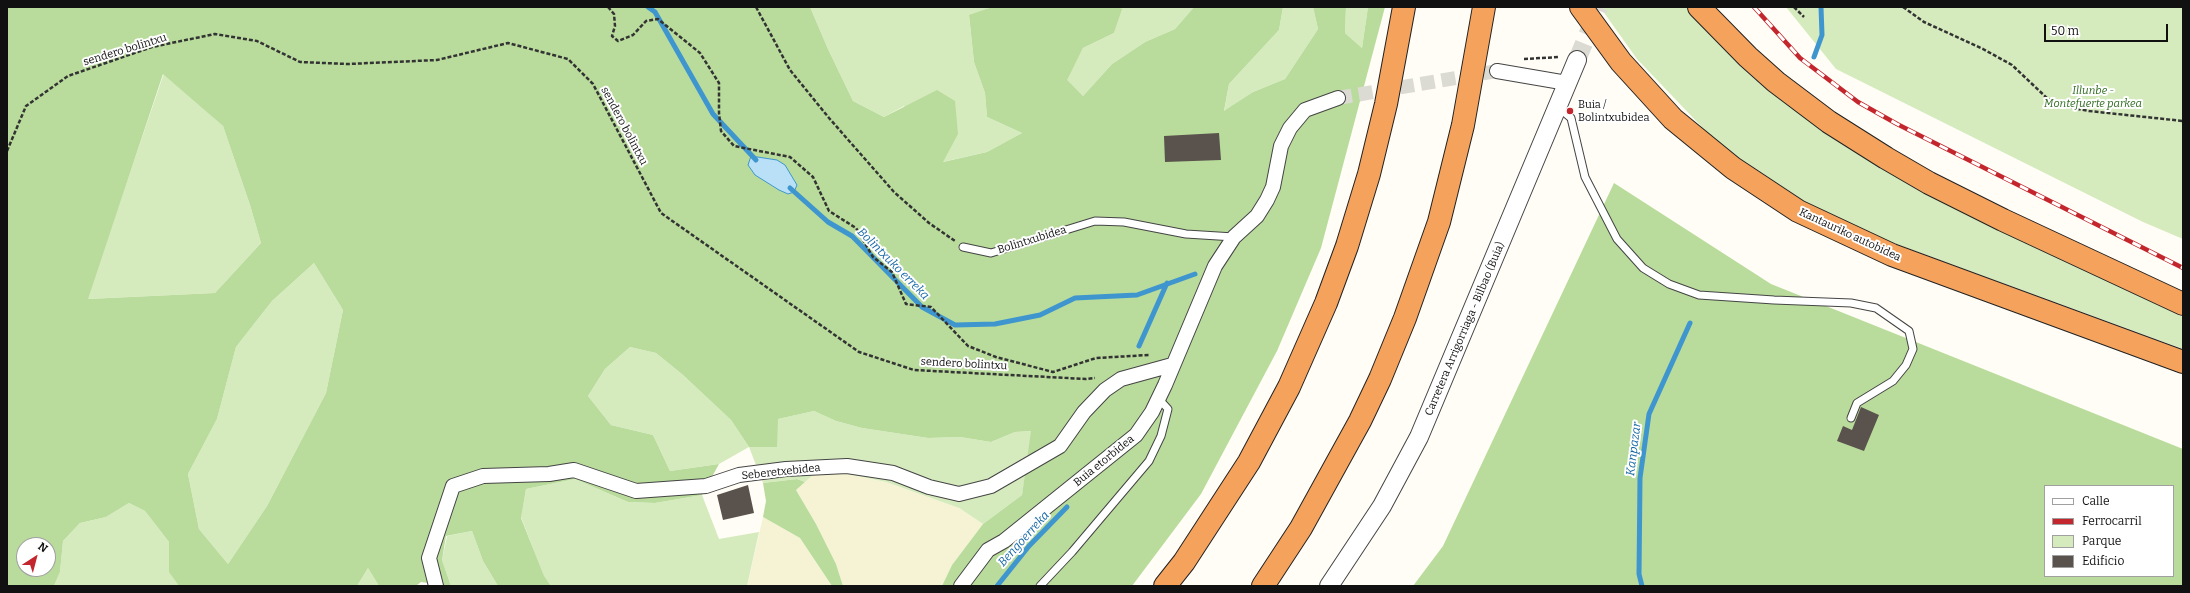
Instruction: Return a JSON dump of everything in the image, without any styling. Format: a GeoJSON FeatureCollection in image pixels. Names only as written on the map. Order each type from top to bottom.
{"type":"FeatureCollection","features":[{"type":"Feature","properties":{"kind":"highway"},"geometry":{"type":"LineString","coordinates":[[1166,586],[1192,550],[1249,462],[1289,387],[1326,303],[1347,246],[1369,174],[1386,104],[1404,7]]}},
{"type":"Feature","properties":{"kind":"highway"},"geometry":{"type":"LineString","coordinates":[[1263,586],[1300,528],[1360,421],[1380,379],[1405,318],[1439,222],[1463,124],[1484,7]]}},
{"type":"Feature","properties":{"kind":"highway","name":"Kantauriko autobidea"},"geometry":{"type":"LineString","coordinates":[[1581,7],[1621,62],[1673,119],[1733,168],[1798,211],[1892,255],[2183,362]]}},
{"type":"Feature","properties":{"kind":"highway"},"geometry":{"type":"LineString","coordinates":[[1699,7],[1748,57],[1776,82],[1829,122],[1886,158],[1929,183],[2003,220],[2183,304]]}},
{"type":"Feature","properties":{"kind":"street","name":"Carretera Arrigorriaga - Bilbao (Buia)"},"geometry":{"type":"LineString","coordinates":[[1329,586],[1382,506],[1419,437],[1558,107],[1567,84],[1569,58]]}},
{"type":"Feature","properties":{"kind":"street"},"geometry":{"type":"LineString","coordinates":[[1496,70],[1567,84]]}},
{"type":"Feature","properties":{"kind":"street"},"geometry":{"type":"LineString","coordinates":[[1234,237],[1257,216],[1267,200],[1273,187],[1281,146],[1290,128],[1305,110],[1338,98]]}},
{"type":"Feature","properties":{"kind":"street","name":"Buia etorbidea"},"geometry":{"type":"LineString","coordinates":[[961,586],[988,550],[1004,541],[1136,435],[1158,398],[1215,266],[1234,237]]}},
{"type":"Feature","properties":{"kind":"street","name":"Seberetxebidea"},"geometry":{"type":"LineString","coordinates":[[436,586],[429,558],[453,486],[483,476],[548,474],[574,470],[636,491],[706,486],[739,475],[786,469],[847,466],[893,473],[929,488],[959,494],[991,486],[1060,446],[1084,412],[1105,390],[1121,379],[1172,365]]}},
{"type":"Feature","properties":{"kind":"lane"},"geometry":{"type":"LineString","coordinates":[[1558,107],[1571,118],[1585,177],[1617,239],[1643,268],[1669,284],[1699,295],[1774,300],[1851,302],[1876,308],[1908,331],[1913,349],[1906,365],[1893,380],[1857,403],[1851,418]]}},
{"type":"Feature","properties":{"kind":"lane","name":"Bolintxubidea"},"geometry":{"type":"LineString","coordinates":[[963,247],[991,253],[1095,221],[1124,222],[1186,234],[1234,237]]}},
{"type":"Feature","properties":{"kind":"lane"},"geometry":{"type":"LineString","coordinates":[[1040,586],[1072,552],[1149,461],[1161,436],[1168,409],[1158,398]]}},
{"type":"Feature","properties":{"kind":"path"},"geometry":{"type":"LineString","coordinates":[[608,7],[614,14],[615,26],[612,36],[618,41],[633,36],[646,21],[658,19],[700,53],[720,83],[719,113],[721,131],[734,146],[790,157],[813,177],[829,211],[856,228],[872,258],[892,272],[906,304],[931,307],[968,346],[996,357],[1053,372],[1096,358],[1123,355],[1163,355],[1172,365]]}},
{"type":"Feature","properties":{"kind":"path"},"geometry":{"type":"LineString","coordinates":[[756,7],[790,70],[829,118],[894,192],[928,223],[963,247]]}},
{"type":"Feature","properties":{"kind":"path"},"geometry":{"type":"LineString","coordinates":[[1794,7],[1804,17]]}},
{"type":"Feature","properties":{"kind":"path"},"geometry":{"type":"LineString","coordinates":[[1902,7],[1924,22],[1983,49],[2012,65],[2048,98],[2062,106],[2089,111],[2183,121]]}},
{"type":"Feature","properties":{"kind":"path","name":"sendero bolintxu"},"geometry":{"type":"LineString","coordinates":[[7,150],[26,106],[68,76],[152,48],[215,34],[257,41],[300,62],[348,64],[437,60],[508,43],[568,59],[593,84],[661,213],[859,352],[914,370],[1086,379],[1102,377]]}},
{"type":"Feature","properties":{"kind":"path"},"geometry":{"type":"LineString","coordinates":[[1520,59],[1569,58]]}},
{"type":"Feature","properties":{"kind":"shaded area"},"geometry":{"type":"Polygon","coordinates":[[[814,474],[848,474],[886,482],[959,508],[983,524],[952,565],[942,586],[843,586],[836,564],[816,524],[796,490],[814,474]]]}},
{"type":"Feature","properties":{"kind":"shaded area"},"geometry":{"type":"Polygon","coordinates":[[[763,517],[800,538],[832,586],[747,586],[763,517]]]}},
{"type":"Feature","properties":{"kind":"green space"},"geometry":{"type":"Polygon","coordinates":[[[7,7],[810,7],[853,101],[884,117],[937,90],[955,101],[958,134],[943,162],[987,152],[1022,133],[987,117],[985,93],[974,62],[969,15],[992,7],[1118,7],[1122,9],[1114,33],[1083,48],[1067,80],[1083,96],[1112,64],[1145,42],[1175,29],[1194,7],[1283,7],[1279,30],[1229,84],[1224,111],[1253,92],[1285,79],[1318,29],[1313,7],[1346,7],[1345,33],[1362,48],[1368,7],[1385,7],[1321,248],[1277,351],[1201,494],[1132,586],[942,586],[952,565],[983,524],[1022,495],[1031,431],[1015,432],[991,442],[960,437],[928,438],[862,428],[836,421],[814,411],[778,419],[777,447],[749,447],[731,420],[683,375],[656,353],[630,347],[605,369],[588,396],[611,425],[653,435],[670,471],[719,464],[702,495],[655,503],[628,502],[575,479],[526,489],[521,518],[544,576],[551,586],[498,586],[483,561],[472,531],[446,536],[442,560],[451,586],[421,582],[416,586],[379,586],[368,568],[357,586],[179,586],[169,572],[169,542],[145,511],[129,503],[106,517],[80,523],[63,541],[60,572],[54,586],[7,586],[7,7]],[[163,74],[88,299],[215,293],[261,243],[250,205],[223,126],[163,74]],[[314,263],[272,301],[236,347],[217,419],[188,474],[199,529],[228,564],[267,506],[326,393],[343,310],[314,263]]]}},
{"type":"Feature","properties":{"kind":"green space"},"geometry":{"type":"Polygon","coordinates":[[[810,7],[992,7],[969,16],[974,62],[985,93],[987,117],[1022,133],[987,152],[942,162],[904,106],[884,117],[853,101],[810,7]]]}},
{"type":"Feature","properties":{"kind":"green space"},"geometry":{"type":"Polygon","coordinates":[[[1118,7],[1194,7],[1175,29],[1145,42],[1112,64],[1083,96],[1066,80],[1083,48],[1114,33],[1121,10],[1118,7]]]}},
{"type":"Feature","properties":{"kind":"green space"},"geometry":{"type":"Polygon","coordinates":[[[1283,7],[1313,7],[1318,29],[1285,79],[1253,92],[1224,112],[1229,84],[1279,30],[1283,7]]]}},
{"type":"Feature","properties":{"kind":"green space"},"geometry":{"type":"Polygon","coordinates":[[[1346,7],[1368,7],[1362,48],[1345,33],[1346,7]]]}},
{"type":"Feature","properties":{"kind":"green space"},"geometry":{"type":"Polygon","coordinates":[[[1600,7],[1689,7],[1708,31],[1750,75],[1810,121],[2017,238],[2183,317],[2183,349],[1891,242],[1810,205],[1719,145],[1637,59],[1600,7]]]}},
{"type":"Feature","properties":{"kind":"green space","name":"Illunbe - Montefuerte parkea"},"geometry":{"type":"Polygon","coordinates":[[[1786,7],[2183,7],[2183,239],[2143,222],[1836,69],[1786,7]]]}},
{"type":"Feature","properties":{"kind":"green space"},"geometry":{"type":"Polygon","coordinates":[[[164,73],[223,126],[250,205],[261,243],[215,293],[87,299],[164,73]]]}},
{"type":"Feature","properties":{"kind":"green space"},"geometry":{"type":"Polygon","coordinates":[[[1614,183],[1771,284],[2183,449],[2183,586],[1413,586],[1443,546],[1614,183]]]}},
{"type":"Feature","properties":{"kind":"green space"},"geometry":{"type":"Polygon","coordinates":[[[314,263],[343,310],[326,393],[267,506],[228,564],[199,529],[188,474],[217,419],[236,347],[272,301],[314,263]]]}},
{"type":"Feature","properties":{"kind":"green space"},"geometry":{"type":"Polygon","coordinates":[[[630,347],[656,353],[683,375],[731,420],[749,447],[719,464],[670,471],[653,435],[611,425],[588,396],[605,369],[630,347]]]}},
{"type":"Feature","properties":{"kind":"green space"},"geometry":{"type":"Polygon","coordinates":[[[814,411],[836,421],[862,428],[928,438],[960,437],[991,442],[1015,432],[1032,431],[1022,495],[983,524],[959,508],[886,482],[848,474],[814,474],[805,482],[797,479],[763,483],[749,447],[778,419],[814,411]]]}},
{"type":"Feature","properties":{"kind":"green space"},"geometry":{"type":"Polygon","coordinates":[[[575,479],[628,502],[655,503],[702,495],[719,539],[759,532],[747,586],[551,586],[544,577],[521,517],[526,489],[575,479]]]}},
{"type":"Feature","properties":{"kind":"green space"},"geometry":{"type":"Polygon","coordinates":[[[797,479],[805,482],[796,490],[816,524],[836,564],[843,586],[832,586],[800,538],[763,517],[766,501],[763,483],[797,479]]]}},
{"type":"Feature","properties":{"kind":"green space"},"geometry":{"type":"Polygon","coordinates":[[[129,503],[145,511],[169,542],[169,571],[179,586],[54,586],[60,572],[63,541],[80,523],[106,517],[129,503]]]}},
{"type":"Feature","properties":{"kind":"green space"},"geometry":{"type":"Polygon","coordinates":[[[472,531],[483,561],[498,586],[451,586],[442,560],[447,536],[472,531]]]}},
{"type":"Feature","properties":{"kind":"green space"},"geometry":{"type":"Polygon","coordinates":[[[368,568],[379,586],[357,586],[368,568]]]}},
{"type":"Feature","properties":{"kind":"water"},"geometry":{"type":"Polygon","coordinates":[[[751,156],[777,160],[785,165],[797,185],[794,192],[788,194],[755,175],[748,165],[751,156]]]}},
{"type":"Feature","properties":{"kind":"building"},"geometry":{"type":"Polygon","coordinates":[[[1219,133],[1221,160],[1165,162],[1164,136],[1219,133]]]}},
{"type":"Feature","properties":{"kind":"building"},"geometry":{"type":"Polygon","coordinates":[[[1861,407],[1879,415],[1864,451],[1837,441],[1843,426],[1852,430],[1861,407]]]}},
{"type":"Feature","properties":{"kind":"building"},"geometry":{"type":"Polygon","coordinates":[[[748,485],[754,513],[723,520],[717,495],[748,485]]]}},
{"type":"Feature","properties":{"kind":"waterway","name":"Bolintxuko erreka"},"geometry":{"type":"LineString","coordinates":[[648,7],[655,12],[713,114],[756,160]]}},
{"type":"Feature","properties":{"kind":"waterway"},"geometry":{"type":"LineString","coordinates":[[1814,57],[1822,35],[1821,7]]}},
{"type":"Feature","properties":{"kind":"waterway","name":"Bolintxuko erreka"},"geometry":{"type":"LineString","coordinates":[[790,188],[828,222],[852,236],[922,307],[955,325],[995,324],[1040,315],[1075,298],[1137,295],[1195,274]]}},
{"type":"Feature","properties":{"kind":"waterway","name":"Bengoerreka"},"geometry":{"type":"LineString","coordinates":[[1139,346],[1167,283]]}},
{"type":"Feature","properties":{"kind":"waterway","name":"Kanpazar"},"geometry":{"type":"LineString","coordinates":[[1642,586],[1639,574],[1640,478],[1649,414],[1690,323]]}},
{"type":"Feature","properties":{"kind":"waterway","name":"Bengoerreka"},"geometry":{"type":"LineString","coordinates":[[997,586],[1029,546],[1067,507]]}},
{"type":"Feature","properties":{"kind":"tunnel"},"geometry":{"type":"LineString","coordinates":[[1577,60],[1599,7]]}},
{"type":"Feature","properties":{"kind":"tunnel"},"geometry":{"type":"LineString","coordinates":[[1338,98],[1497,71]]}},
{"type":"Feature","properties":{"kind":"railway"},"geometry":{"type":"LineString","coordinates":[[1754,7],[1800,58],[1858,102],[1897,124],[2183,268]]}},
{"type":"Feature","properties":{"kind":"place","name":"Buia / Bolintxubidea"},"geometry":{"type":"Point","coordinates":[1570,111]}}]}
